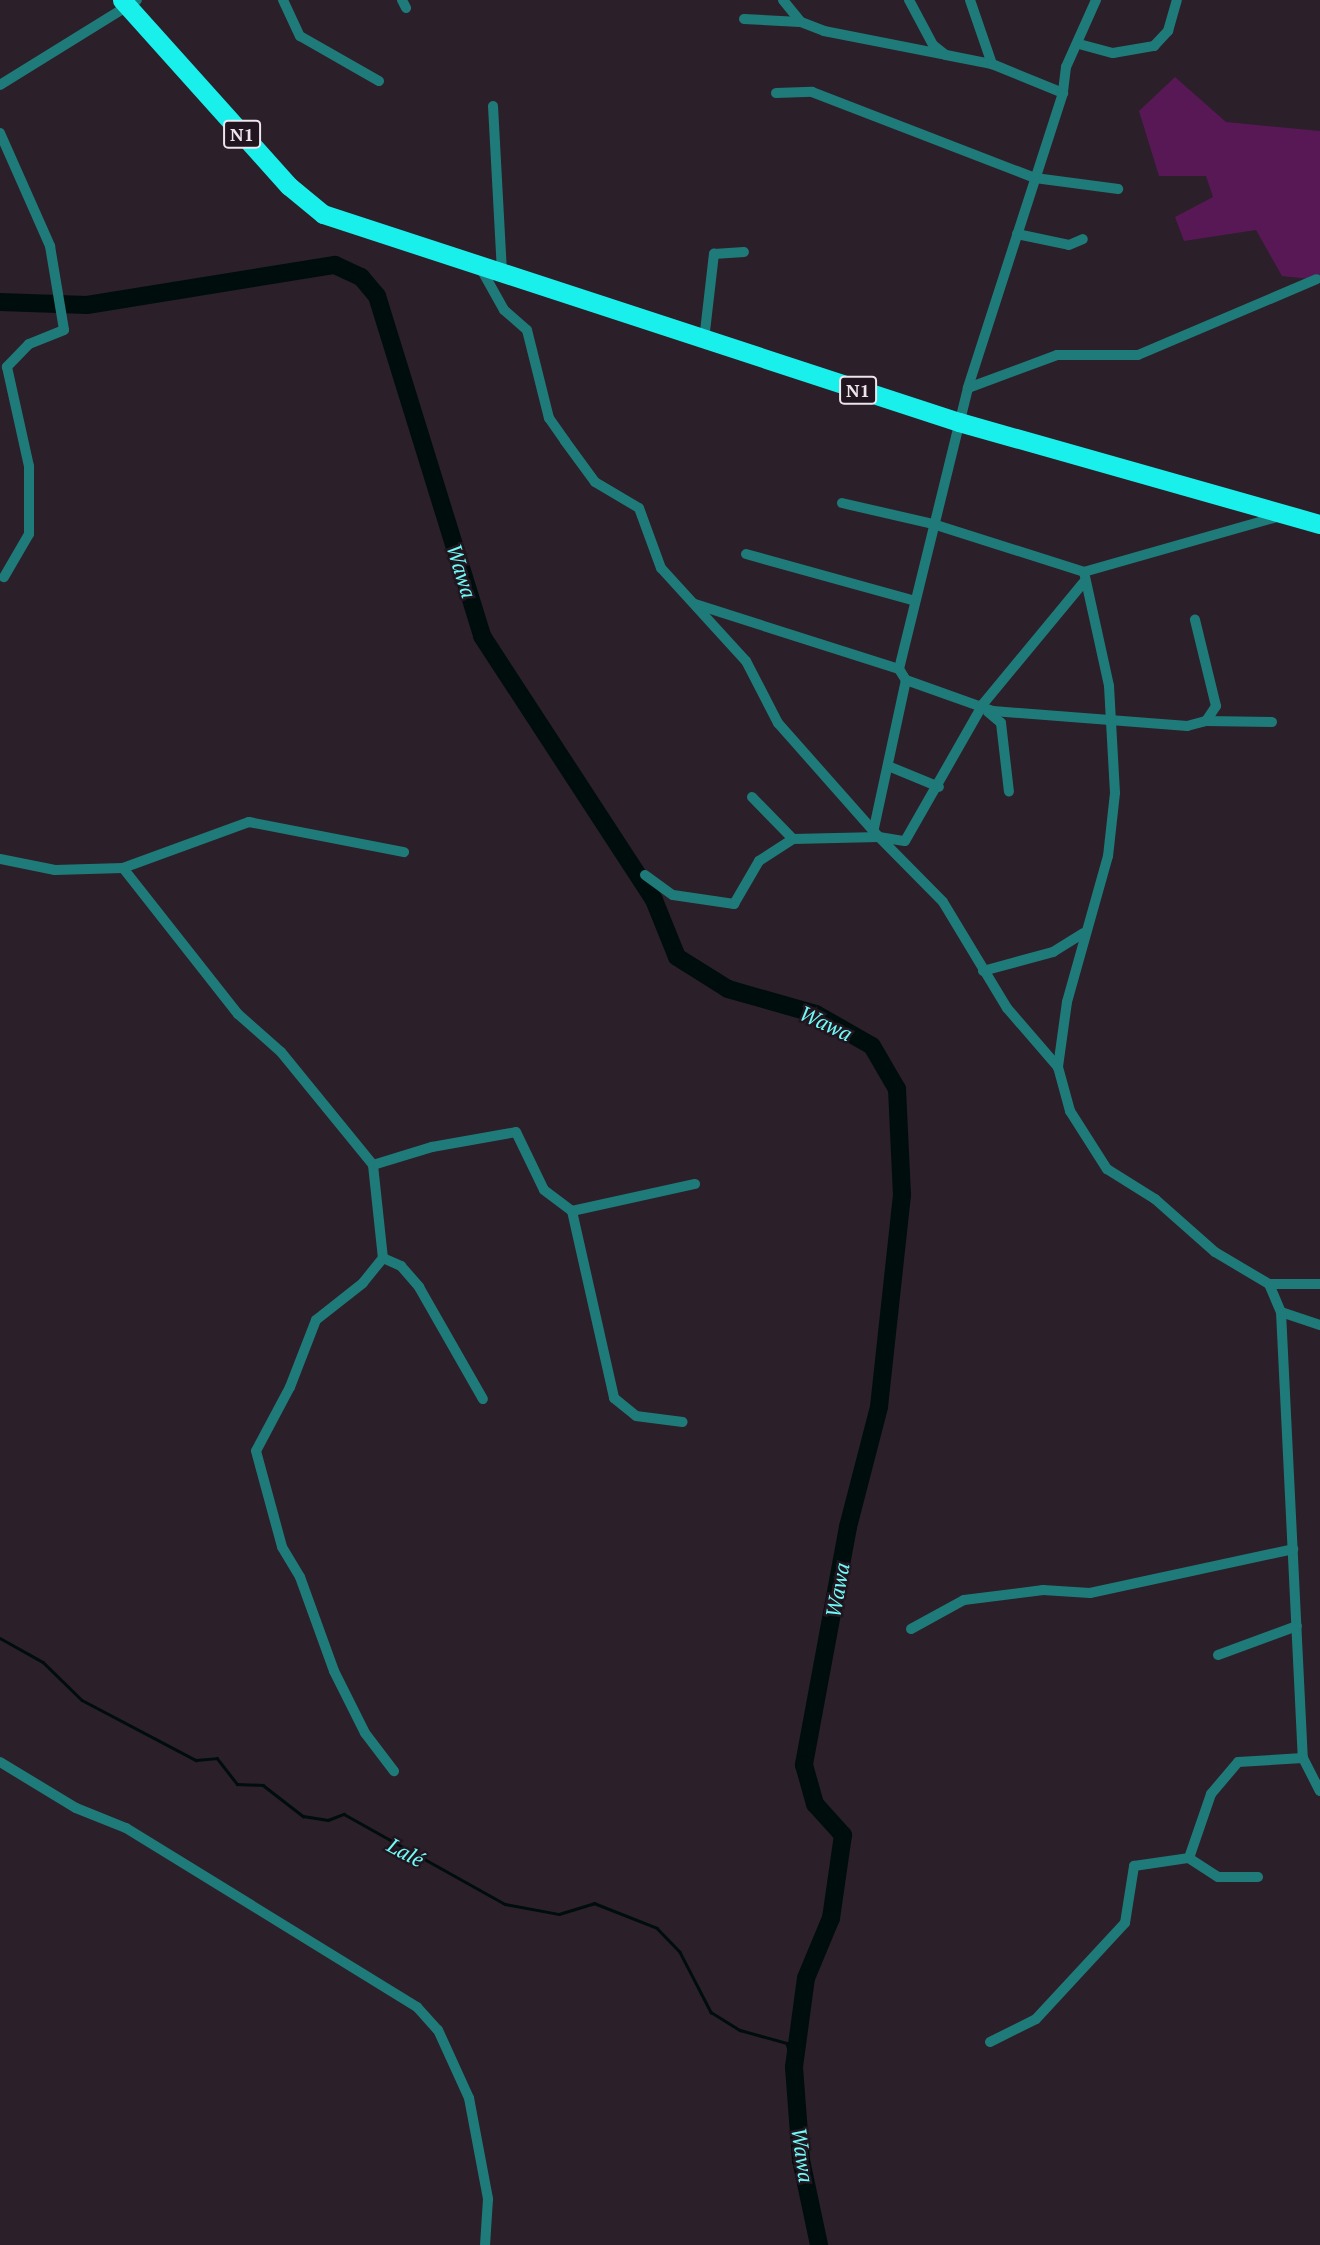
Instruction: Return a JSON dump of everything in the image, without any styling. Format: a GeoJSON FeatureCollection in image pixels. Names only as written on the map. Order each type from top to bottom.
{"type":"FeatureCollection","features":[{"type":"Feature","properties":{"kind":"highway","name":"N1"},"geometry":{"type":"LineString","coordinates":[[128,2],[289,186],[323,214],[959,422],[1278,517],[1320,524]]}},
{"type":"Feature","properties":{"kind":"street"},"geometry":{"type":"LineString","coordinates":[[283,0],[300,36],[379,81]]}},
{"type":"Feature","properties":{"kind":"street"},"geometry":{"type":"LineString","coordinates":[[783,0],[800,22]]}},
{"type":"Feature","properties":{"kind":"street"},"geometry":{"type":"LineString","coordinates":[[909,0],[933,45],[946,55]]}},
{"type":"Feature","properties":{"kind":"street"},"geometry":{"type":"LineString","coordinates":[[970,0],[992,64]]}},
{"type":"Feature","properties":{"kind":"street"},"geometry":{"type":"LineString","coordinates":[[899,669],[968,388],[1063,93],[1066,67],[1079,44],[1096,0]]}},
{"type":"Feature","properties":{"kind":"street"},"geometry":{"type":"LineString","coordinates":[[1079,44],[1113,53],[1154,46],[1168,32],[1177,0]]}},
{"type":"Feature","properties":{"kind":"street"},"geometry":{"type":"LineString","coordinates":[[0,85],[128,2]]}},
{"type":"Feature","properties":{"kind":"street"},"geometry":{"type":"LineString","coordinates":[[744,19],[800,22],[992,64],[1063,93]]}},
{"type":"Feature","properties":{"kind":"street"},"geometry":{"type":"LineString","coordinates":[[776,93],[812,92],[1035,178],[1118,189]]}},
{"type":"Feature","properties":{"kind":"street"},"geometry":{"type":"LineString","coordinates":[[494,106],[502,273]]}},
{"type":"Feature","properties":{"kind":"street"},"geometry":{"type":"LineString","coordinates":[[0,133],[50,246],[63,333],[29,344],[7,367],[29,466],[29,534],[1,576]]}},
{"type":"Feature","properties":{"kind":"street"},"geometry":{"type":"LineString","coordinates":[[1017,234],[1069,245],[1083,240]]}},
{"type":"Feature","properties":{"kind":"street"},"geometry":{"type":"LineString","coordinates":[[704,340],[714,254],[744,252]]}},
{"type":"Feature","properties":{"kind":"street"},"geometry":{"type":"LineString","coordinates":[[480,267],[505,310],[527,330],[549,418],[595,482],[639,508],[661,568],[746,661],[778,723],[943,902],[983,971],[1058,1067],[1070,1111],[1107,1169],[1269,1284],[1281,1312],[1303,1758],[1320,1791]]}},
{"type":"Feature","properties":{"kind":"street"},"geometry":{"type":"LineString","coordinates":[[968,388],[1058,355],[1138,355],[1317,279]]}},
{"type":"Feature","properties":{"kind":"street"},"geometry":{"type":"LineString","coordinates":[[842,503],[933,524],[1084,577]]}},
{"type":"Feature","properties":{"kind":"street"},"geometry":{"type":"LineString","coordinates":[[645,875],[673,895],[734,904],[759,862],[793,839],[877,832],[905,841],[939,787],[981,708],[1084,577],[1278,517]]}},
{"type":"Feature","properties":{"kind":"street"},"geometry":{"type":"LineString","coordinates":[[746,554],[915,601]]}},
{"type":"Feature","properties":{"kind":"street"},"geometry":{"type":"LineString","coordinates":[[1058,1067],[1083,933],[1108,856],[1113,720],[1084,577]]}},
{"type":"Feature","properties":{"kind":"street"},"geometry":{"type":"LineString","coordinates":[[694,603],[899,669],[906,680],[993,711],[1168,727],[1206,721],[1272,722]]}},
{"type":"Feature","properties":{"kind":"street"},"geometry":{"type":"LineString","coordinates":[[1195,620],[1216,706],[1206,721]]}},
{"type":"Feature","properties":{"kind":"street"},"geometry":{"type":"LineString","coordinates":[[877,832],[906,680]]}},
{"type":"Feature","properties":{"kind":"street"},"geometry":{"type":"LineString","coordinates":[[993,711],[1007,748],[1009,792]]}},
{"type":"Feature","properties":{"kind":"street"},"geometry":{"type":"LineString","coordinates":[[888,766],[939,787]]}},
{"type":"Feature","properties":{"kind":"street"},"geometry":{"type":"LineString","coordinates":[[752,797],[793,839]]}},
{"type":"Feature","properties":{"kind":"street"},"geometry":{"type":"LineString","coordinates":[[0,859],[55,870],[123,868],[249,822],[404,852]]}},
{"type":"Feature","properties":{"kind":"street"},"geometry":{"type":"LineString","coordinates":[[123,868],[238,1014],[299,1071],[373,1165],[383,1258],[363,1283],[316,1320],[256,1451],[282,1547],[300,1577],[334,1671],[365,1733],[394,1770]]}},
{"type":"Feature","properties":{"kind":"street"},"geometry":{"type":"LineString","coordinates":[[983,971],[1053,952],[1083,933]]}},
{"type":"Feature","properties":{"kind":"street"},"geometry":{"type":"LineString","coordinates":[[373,1165],[507,1130],[516,1132],[544,1190],[572,1211],[614,1398],[636,1416],[683,1422]]}},
{"type":"Feature","properties":{"kind":"street"},"geometry":{"type":"LineString","coordinates":[[572,1211],[695,1184]]}},
{"type":"Feature","properties":{"kind":"street"},"geometry":{"type":"LineString","coordinates":[[383,1258],[401,1266],[419,1287],[483,1399]]}},
{"type":"Feature","properties":{"kind":"street"},"geometry":{"type":"LineString","coordinates":[[1269,1284],[1320,1284]]}},
{"type":"Feature","properties":{"kind":"street"},"geometry":{"type":"LineString","coordinates":[[1281,1312],[1320,1325]]}},
{"type":"Feature","properties":{"kind":"street"},"geometry":{"type":"LineString","coordinates":[[911,1629],[964,1600],[1043,1590],[1090,1593],[1293,1549]]}},
{"type":"Feature","properties":{"kind":"street"},"geometry":{"type":"LineString","coordinates":[[1219,1655],[1297,1626]]}},
{"type":"Feature","properties":{"kind":"street"},"geometry":{"type":"LineString","coordinates":[[1189,1858],[1227,1768],[1238,1762],[1303,1758]]}},
{"type":"Feature","properties":{"kind":"street"},"geometry":{"type":"LineString","coordinates":[[0,1762],[76,1808],[127,1828],[417,2007],[438,2030],[469,2098],[488,2199],[485,2245]]}},
{"type":"Feature","properties":{"kind":"street"},"geometry":{"type":"LineString","coordinates":[[990,2042],[1036,2019],[1125,1923],[1135,1866],[1189,1858],[1218,1877],[1258,1877]]}},
{"type":"Feature","properties":{"kind":"shaded area"},"geometry":{"type":"Polygon","coordinates":[[[1175,77],[1226,122],[1320,131],[1320,280],[1282,276],[1256,230],[1184,241],[1175,217],[1213,197],[1206,176],[1159,176],[1139,111],[1175,77]]]}},
{"type":"Feature","properties":{"kind":"waterway","name":"Wawa"},"geometry":{"type":"LineString","coordinates":[[0,302],[87,305],[335,265],[361,277],[377,296],[482,636],[654,900],[677,957],[728,989],[816,1014],[872,1046],[897,1089],[902,1195],[879,1407],[848,1527],[804,1765],[815,1804],[843,1835],[831,1918],[806,1978],[794,2067],[801,2160],[819,2245]]}},
{"type":"Feature","properties":{"kind":"waterway","name":"Lalé"},"geometry":{"type":"LineString","coordinates":[[0,1638],[43,1662],[82,1700],[196,1760],[217,1758],[237,1784],[263,1785],[303,1816],[328,1820],[344,1814],[505,1904],[559,1914],[594,1903],[657,1928],[680,1952],[711,2012],[740,2030],[787,2043],[794,2067]]}}]}
